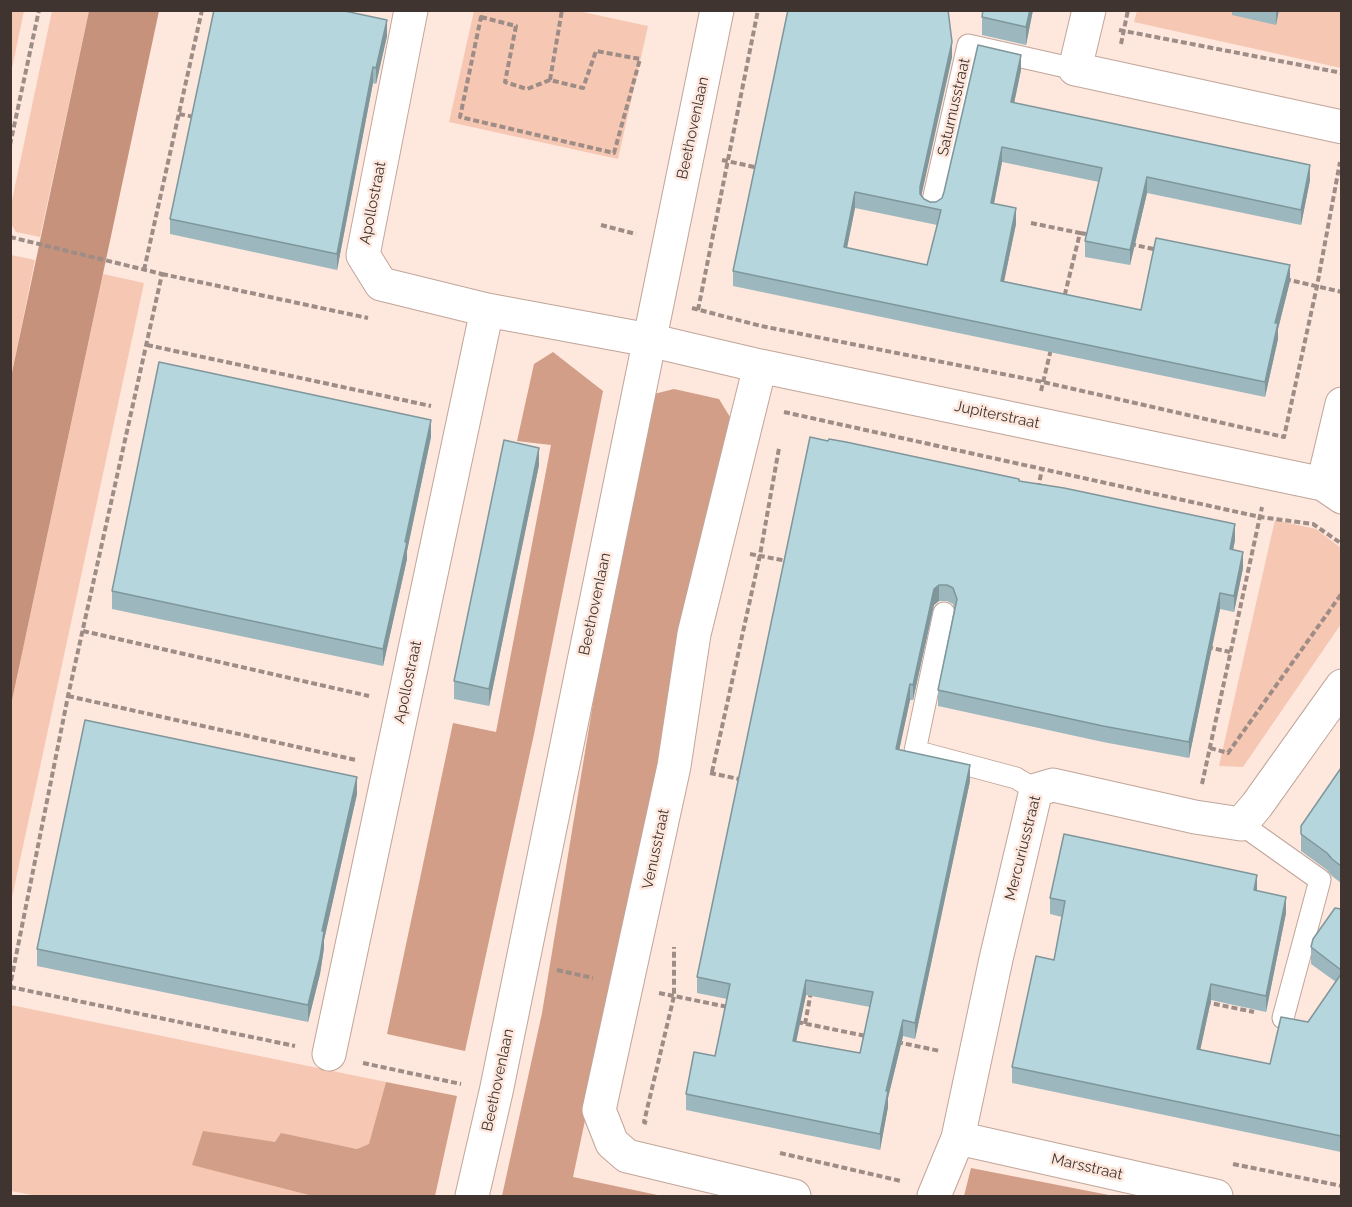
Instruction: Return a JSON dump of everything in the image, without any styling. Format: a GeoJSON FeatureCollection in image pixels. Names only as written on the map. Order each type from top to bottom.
{"type":"FeatureCollection","features":[{"type":"Feature","properties":{"kind":"street","name":"Apollostraat"},"geometry":{"type":"LineString","coordinates":[[411,10],[363,255],[381,284],[488,310],[649,339]]}},
{"type":"Feature","properties":{"kind":"street","name":"Beethovenlaan"},"geometry":{"type":"LineString","coordinates":[[472,1197],[496,1092],[717,10]]}},
{"type":"Feature","properties":{"kind":"street"},"geometry":{"type":"LineString","coordinates":[[1076,69],[1089,10]]}},
{"type":"Feature","properties":{"kind":"street","name":"Saturnusstraat"},"geometry":{"type":"LineString","coordinates":[[1076,69],[1341,127]]}},
{"type":"Feature","properties":{"kind":"street","name":"Apollostraat"},"geometry":{"type":"LineString","coordinates":[[329,1054],[488,310]]}},
{"type":"Feature","properties":{"kind":"street","name":"Jupiterstraat"},"geometry":{"type":"LineString","coordinates":[[649,339],[760,366],[1269,472],[1332,490]]}},
{"type":"Feature","properties":{"kind":"street","name":"Venusstraat"},"geometry":{"type":"LineString","coordinates":[[760,366],[694,634],[674,766],[598,1110],[612,1143],[627,1156],[794,1197]]}},
{"type":"Feature","properties":{"kind":"street"},"geometry":{"type":"LineString","coordinates":[[1332,490],[1341,404]]}},
{"type":"Feature","properties":{"kind":"street"},"geometry":{"type":"LineString","coordinates":[[1241,825],[1341,686]]}},
{"type":"Feature","properties":{"kind":"street","name":"Mercuriusstraat"},"geometry":{"type":"LineString","coordinates":[[958,1138],[996,959],[1036,790],[1053,785],[1241,825]]}},
{"type":"Feature","properties":{"kind":"street"},"geometry":{"type":"LineString","coordinates":[[934,1197],[958,1138]]}},
{"type":"Feature","properties":{"kind":"street","name":"Marsstraat"},"geometry":{"type":"LineString","coordinates":[[958,1138],[1216,1197]]}},
{"type":"Feature","properties":{"kind":"lane","name":"Saturnusstraat"},"geometry":{"type":"LineString","coordinates":[[932,205],[968,45],[1076,69]]}},
{"type":"Feature","properties":{"kind":"lane"},"geometry":{"type":"LineString","coordinates":[[944,613],[915,752],[1016,778],[1036,790]]}},
{"type":"Feature","properties":{"kind":"lane"},"geometry":{"type":"LineString","coordinates":[[1241,825],[1320,880],[1283,1018]]}},
{"type":"Feature","properties":{"kind":"path"},"geometry":{"type":"LineString","coordinates":[[10,145],[39,10]]}},
{"type":"Feature","properties":{"kind":"path"},"geometry":{"type":"LineString","coordinates":[[144,270],[202,10]]}},
{"type":"Feature","properties":{"kind":"path"},"geometry":{"type":"LineString","coordinates":[[550,80],[562,10]]}},
{"type":"Feature","properties":{"kind":"path"},"geometry":{"type":"LineString","coordinates":[[698,310],[758,10]]}},
{"type":"Feature","properties":{"kind":"path"},"geometry":{"type":"LineString","coordinates":[[1128,10],[1124,31],[1341,73]]}},
{"type":"Feature","properties":{"kind":"path"},"geometry":{"type":"LineString","coordinates":[[481,17],[516,26],[505,82],[527,89],[550,80],[583,88],[596,51],[640,59],[614,153],[460,117],[481,17]]}},
{"type":"Feature","properties":{"kind":"path"},"geometry":{"type":"LineString","coordinates":[[179,114],[201,119]]}},
{"type":"Feature","properties":{"kind":"path"},"geometry":{"type":"LineString","coordinates":[[688,153],[770,170]]}},
{"type":"Feature","properties":{"kind":"path"},"geometry":{"type":"LineString","coordinates":[[658,300],[761,326],[1043,382],[1284,437],[1317,286],[1341,155]]}},
{"type":"Feature","properties":{"kind":"path"},"geometry":{"type":"LineString","coordinates":[[1031,223],[1102,238]]}},
{"type":"Feature","properties":{"kind":"path"},"geometry":{"type":"LineString","coordinates":[[1063,302],[1080,233]]}},
{"type":"Feature","properties":{"kind":"path"},"geometry":{"type":"LineString","coordinates":[[10,237],[144,270],[371,319]]}},
{"type":"Feature","properties":{"kind":"path"},"geometry":{"type":"LineString","coordinates":[[1125,243],[1159,251]]}},
{"type":"Feature","properties":{"kind":"path"},"geometry":{"type":"LineString","coordinates":[[162,274],[68,696],[10,987],[329,1054],[466,1086]]}},
{"type":"Feature","properties":{"kind":"path"},"geometry":{"type":"LineString","coordinates":[[1283,279],[1341,292]]}},
{"type":"Feature","properties":{"kind":"path"},"geometry":{"type":"LineString","coordinates":[[147,345],[433,406]]}},
{"type":"Feature","properties":{"kind":"path"},"geometry":{"type":"LineString","coordinates":[[1033,423],[1051,347]]}},
{"type":"Feature","properties":{"kind":"path"},"geometry":{"type":"LineString","coordinates":[[750,405],[1260,517],[1312,524],[1341,544]]}},
{"type":"Feature","properties":{"kind":"path"},"geometry":{"type":"LineString","coordinates":[[783,423],[785,412]]}},
{"type":"Feature","properties":{"kind":"path"},"geometry":{"type":"LineString","coordinates":[[709,785],[760,555],[780,445]]}},
{"type":"Feature","properties":{"kind":"path"},"geometry":{"type":"LineString","coordinates":[[1037,492],[1042,469]]}},
{"type":"Feature","properties":{"kind":"path"},"geometry":{"type":"LineString","coordinates":[[1195,817],[1269,472]]}},
{"type":"Feature","properties":{"kind":"path"},"geometry":{"type":"LineString","coordinates":[[716,546],[794,563]]}},
{"type":"Feature","properties":{"kind":"path"},"geometry":{"type":"LineString","coordinates":[[1210,748],[1228,753],[1341,593]]}},
{"type":"Feature","properties":{"kind":"path"},"geometry":{"type":"LineString","coordinates":[[83,630],[373,697]]}},
{"type":"Feature","properties":{"kind":"path"},"geometry":{"type":"LineString","coordinates":[[1196,645],[1230,652]]}},
{"type":"Feature","properties":{"kind":"path"},"geometry":{"type":"LineString","coordinates":[[68,696],[360,760]]}},
{"type":"Feature","properties":{"kind":"path"},"geometry":{"type":"LineString","coordinates":[[674,766],[746,780]]}},
{"type":"Feature","properties":{"kind":"path"},"geometry":{"type":"LineString","coordinates":[[656,1125],[644,1122],[674,996],[673,950],[675,939]]}},
{"type":"Feature","properties":{"kind":"path"},"geometry":{"type":"LineString","coordinates":[[551,969],[729,1007]]}},
{"type":"Feature","properties":{"kind":"path"},"geometry":{"type":"LineString","coordinates":[[805,1024],[812,990]]}},
{"type":"Feature","properties":{"kind":"path"},"geometry":{"type":"LineString","coordinates":[[1200,1001],[1283,1018]]}},
{"type":"Feature","properties":{"kind":"path"},"geometry":{"type":"LineString","coordinates":[[794,1021],[873,1038]]}},
{"type":"Feature","properties":{"kind":"path"},"geometry":{"type":"LineString","coordinates":[[896,1042],[976,1058]]}},
{"type":"Feature","properties":{"kind":"path"},"geometry":{"type":"LineString","coordinates":[[779,1153],[902,1182]]}},
{"type":"Feature","properties":{"kind":"shaded area"},"geometry":{"type":"Polygon","coordinates":[[[10,11],[24,11],[11,73],[10,11]]]}},
{"type":"Feature","properties":{"kind":"shaded area"},"geometry":{"type":"Polygon","coordinates":[[[52,11],[89,11],[40,237],[16,232],[11,224],[11,205],[52,11]]]}},
{"type":"Feature","properties":{"kind":"shaded area"},"geometry":{"type":"Polygon","coordinates":[[[89,11],[159,11],[11,705],[11,377],[89,11]]]}},
{"type":"Feature","properties":{"kind":"shaded area"},"geometry":{"type":"Polygon","coordinates":[[[474,11],[578,11],[648,26],[618,159],[449,122],[474,11]]]}},
{"type":"Feature","properties":{"kind":"shaded area"},"geometry":{"type":"Polygon","coordinates":[[[1137,11],[1341,11],[1341,68],[1134,22],[1137,11]]]}},
{"type":"Feature","properties":{"kind":"shaded area"},"geometry":{"type":"Polygon","coordinates":[[[10,255],[35,260],[11,377],[10,255]]]}},
{"type":"Feature","properties":{"kind":"shaded area"},"geometry":{"type":"Polygon","coordinates":[[[103,274],[144,283],[11,902],[11,705],[103,274]]]}},
{"type":"Feature","properties":{"kind":"shaded area"},"geometry":{"type":"Polygon","coordinates":[[[553,352],[603,391],[534,734],[465,1051],[387,1034],[453,723],[496,732],[551,445],[517,441],[534,364],[553,352]]]}},
{"type":"Feature","properties":{"kind":"shaded area"},"geometry":{"type":"Polygon","coordinates":[[[674,389],[719,399],[730,417],[729,441],[573,1177],[662,1196],[502,1196],[542,1013],[611,594],[654,394],[674,389]]]}},
{"type":"Feature","properties":{"kind":"shaded area"},"geometry":{"type":"Polygon","coordinates":[[[1275,520],[1316,529],[1341,548],[1341,624],[1243,767],[1219,766],[1275,520]]]}},
{"type":"Feature","properties":{"kind":"shaded area"},"geometry":{"type":"Polygon","coordinates":[[[11,1005],[386,1082],[370,1144],[357,1149],[281,1134],[313,1196],[37,1196],[11,1191],[11,1005]]]}},
{"type":"Feature","properties":{"kind":"shaded area"},"geometry":{"type":"Polygon","coordinates":[[[386,1082],[457,1096],[435,1196],[313,1196],[192,1165],[203,1131],[275,1142],[281,1133],[357,1149],[369,1144],[386,1082]]]}},
{"type":"Feature","properties":{"kind":"shaded area"},"geometry":{"type":"Polygon","coordinates":[[[971,1168],[1114,1196],[964,1196],[971,1168]]]}},
{"type":"Feature","properties":{"kind":"building"},"geometry":{"type":"Polygon","coordinates":[[[214,10],[340,10],[387,20],[376,68],[373,67],[337,254],[170,219],[214,10]]]}},
{"type":"Feature","properties":{"kind":"building"},"geometry":{"type":"Polygon","coordinates":[[[788,10],[948,10],[952,42],[920,187],[920,194],[930,202],[936,202],[942,198],[944,192],[978,45],[1021,55],[1011,102],[1310,165],[1301,210],[1147,177],[1130,250],[1085,241],[1102,168],[1002,147],[991,203],[1016,208],[1001,281],[1141,310],[1156,238],[1290,265],[1275,323],[1278,323],[1265,382],[733,271],[788,10]],[[855,192],[844,247],[927,265],[941,210],[855,192]]]}},
{"type":"Feature","properties":{"kind":"building"},"geometry":{"type":"Polygon","coordinates":[[[983,10],[1030,10],[1026,27],[982,17],[983,10]]]}},
{"type":"Feature","properties":{"kind":"building"},"geometry":{"type":"Polygon","coordinates":[[[159,362],[431,420],[383,649],[112,591],[159,362]]]}},
{"type":"Feature","properties":{"kind":"building"},"geometry":{"type":"Polygon","coordinates":[[[810,437],[846,442],[1019,479],[1019,481],[1064,488],[1235,524],[1230,549],[1243,552],[1234,596],[1220,593],[1189,742],[938,690],[957,599],[953,588],[947,585],[939,585],[934,589],[896,749],[970,765],[915,1023],[903,1020],[886,1091],[888,1091],[880,1134],[686,1094],[694,1052],[715,1056],[730,984],[697,977],[810,437]],[[806,980],[793,1041],[860,1053],[873,992],[806,980]]]}},
{"type":"Feature","properties":{"kind":"building"},"geometry":{"type":"Polygon","coordinates":[[[504,440],[539,448],[489,689],[454,681],[504,440]]]}},
{"type":"Feature","properties":{"kind":"building"},"geometry":{"type":"Polygon","coordinates":[[[85,720],[357,777],[322,931],[324,931],[320,957],[308,1005],[37,949],[85,720]]]}},
{"type":"Feature","properties":{"kind":"building"},"geometry":{"type":"Polygon","coordinates":[[[1341,768],[1341,866],[1301,834],[1301,826],[1341,768]]]}},
{"type":"Feature","properties":{"kind":"building"},"geometry":{"type":"Polygon","coordinates":[[[1064,834],[1257,875],[1254,890],[1286,897],[1266,996],[1211,984],[1197,1049],[1270,1064],[1281,1017],[1308,1022],[1341,974],[1341,1136],[1012,1067],[1036,956],[1054,960],[1065,901],[1050,898],[1064,834]]]}},
{"type":"Feature","properties":{"kind":"building"},"geometry":{"type":"Polygon","coordinates":[[[1335,908],[1341,909],[1341,970],[1311,947],[1313,939],[1335,908]]]}}]}
